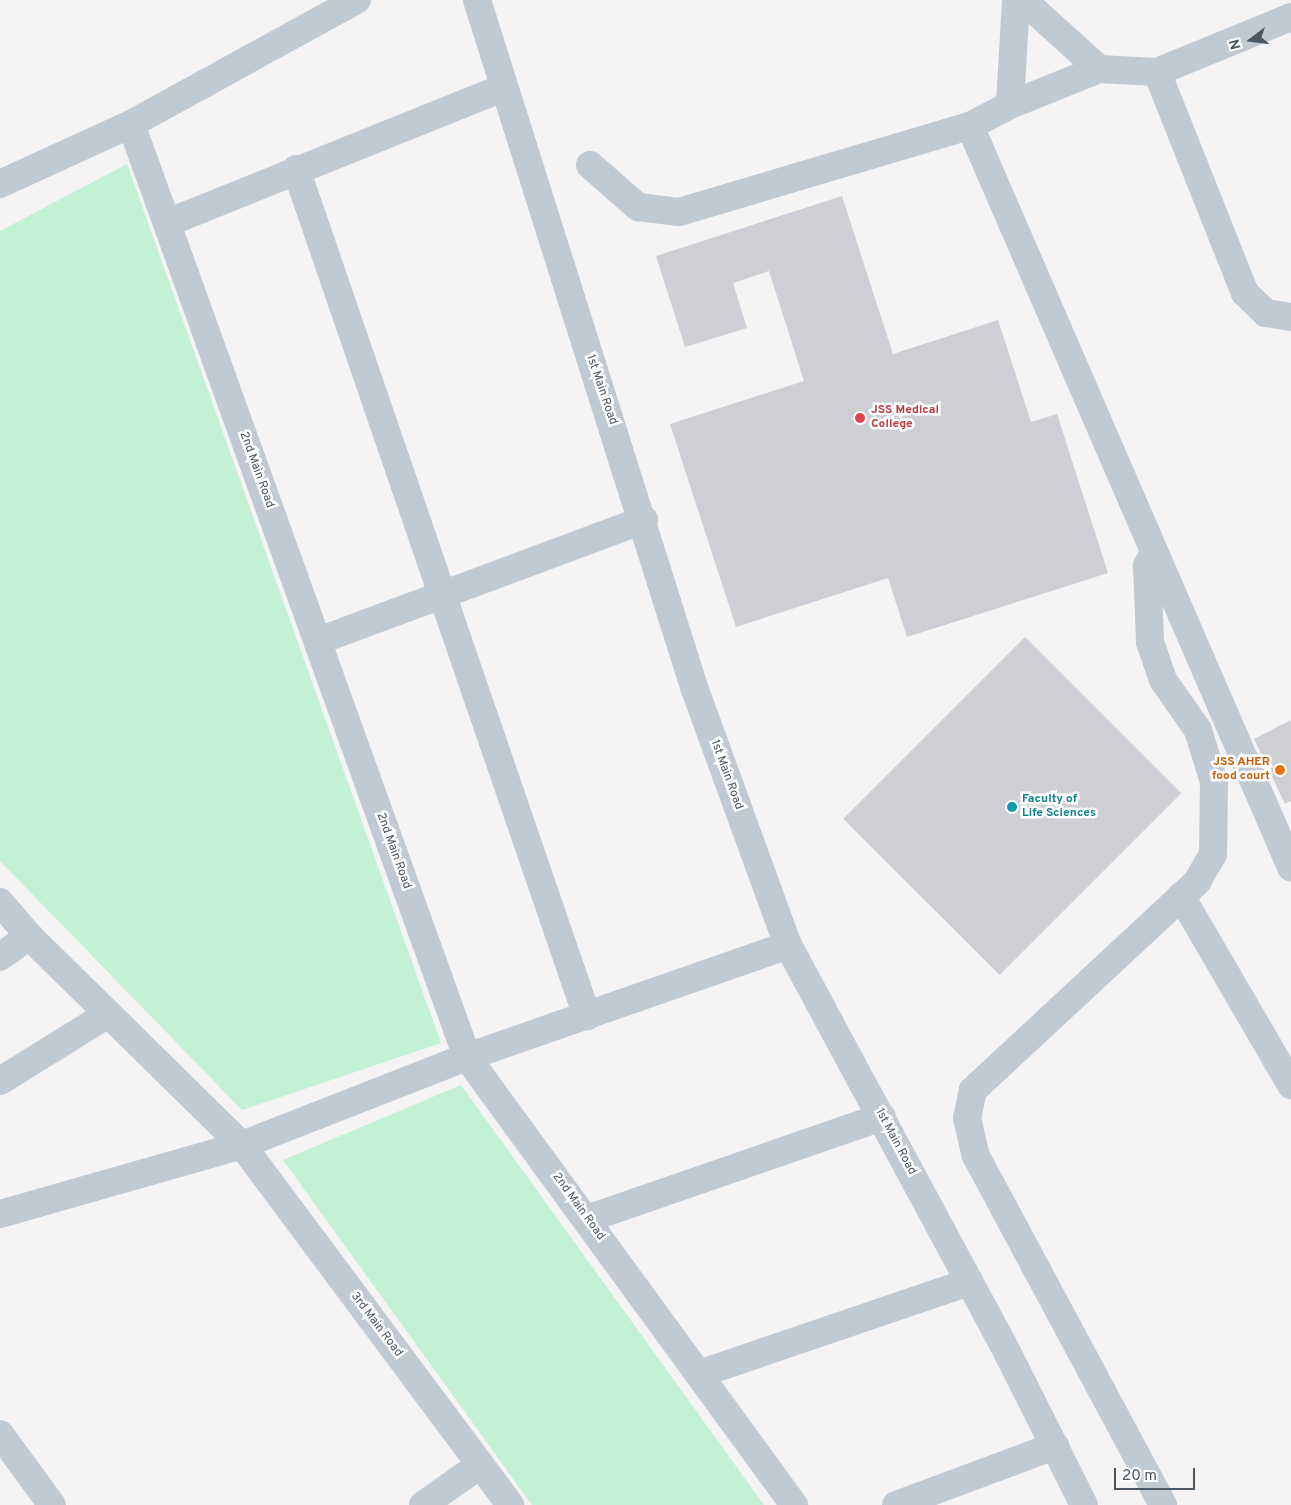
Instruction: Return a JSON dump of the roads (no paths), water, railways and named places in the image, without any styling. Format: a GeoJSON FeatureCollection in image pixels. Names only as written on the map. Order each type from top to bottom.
{"type":"FeatureCollection","features":[{"type":"Feature","properties":{"kind":"street"},"geometry":{"type":"LineString","coordinates":[[0,184],[131,124],[357,0]]}},
{"type":"Feature","properties":{"kind":"street","name":"1st Main Road"},"geometry":{"type":"LineString","coordinates":[[477,0],[502,88],[644,520],[694,687],[788,945],[970,1282],[1084,1505]]}},
{"type":"Feature","properties":{"kind":"street"},"geometry":{"type":"LineString","coordinates":[[1010,105],[1016,0]]}},
{"type":"Feature","properties":{"kind":"street"},"geometry":{"type":"LineString","coordinates":[[1023,0],[1099,69]]}},
{"type":"Feature","properties":{"kind":"street"},"geometry":{"type":"LineString","coordinates":[[590,165],[638,207],[679,212],[970,126],[1010,105],[1099,69],[1157,72],[1291,17]]}},
{"type":"Feature","properties":{"kind":"street"},"geometry":{"type":"LineString","coordinates":[[1157,72],[1244,293],[1266,313],[1291,317]]}},
{"type":"Feature","properties":{"kind":"street"},"geometry":{"type":"LineString","coordinates":[[167,223],[296,169],[502,88]]}},
{"type":"Feature","properties":{"kind":"street","name":"2nd Main Road"},"geometry":{"type":"LineString","coordinates":[[131,124],[467,1057],[794,1505]]}},
{"type":"Feature","properties":{"kind":"street"},"geometry":{"type":"LineString","coordinates":[[970,126],[1154,552],[1282,824],[1291,867]]}},
{"type":"Feature","properties":{"kind":"street"},"geometry":{"type":"LineString","coordinates":[[296,169],[587,1016]]}},
{"type":"Feature","properties":{"kind":"street"},"geometry":{"type":"LineString","coordinates":[[318,641],[644,520]]}},
{"type":"Feature","properties":{"kind":"street"},"geometry":{"type":"LineString","coordinates":[[1154,552],[1147,566],[1150,642],[1163,680],[1198,730],[1214,782],[1213,854],[1197,882],[974,1090],[967,1118],[976,1156],[1163,1505]]}},
{"type":"Feature","properties":{"kind":"street"},"geometry":{"type":"LineString","coordinates":[[1181,896],[1291,1085]]}},
{"type":"Feature","properties":{"kind":"street","name":"3rd Main Road"},"geometry":{"type":"LineString","coordinates":[[0,902],[29,936],[242,1145],[510,1505]]}},
{"type":"Feature","properties":{"kind":"street"},"geometry":{"type":"LineString","coordinates":[[0,957],[29,936]]}},
{"type":"Feature","properties":{"kind":"street"},"geometry":{"type":"LineString","coordinates":[[0,1214],[242,1145],[467,1057],[788,945]]}},
{"type":"Feature","properties":{"kind":"street"},"geometry":{"type":"LineString","coordinates":[[0,1081],[108,1014]]}},
{"type":"Feature","properties":{"kind":"street"},"geometry":{"type":"LineString","coordinates":[[587,1219],[882,1117]]}},
{"type":"Feature","properties":{"kind":"street"},"geometry":{"type":"LineString","coordinates":[[698,1374],[970,1282]]}},
{"type":"Feature","properties":{"kind":"street"},"geometry":{"type":"LineString","coordinates":[[0,1434],[52,1505]]}},
{"type":"Feature","properties":{"kind":"street"},"geometry":{"type":"LineString","coordinates":[[896,1505],[1054,1446]]}},
{"type":"Feature","properties":{"kind":"street"},"geometry":{"type":"LineString","coordinates":[[423,1505],[480,1465]]}},
{"type":"Feature","properties":{"kind":"place","name":"JSS Medical College"},"geometry":{"type":"Point","coordinates":[860,418]}},
{"type":"Feature","properties":{"kind":"place","name":"JSS AHER food court"},"geometry":{"type":"Point","coordinates":[1280,770]}},
{"type":"Feature","properties":{"kind":"place","name":"Faculty of Life Sciences"},"geometry":{"type":"Point","coordinates":[1012,807]}}]}
